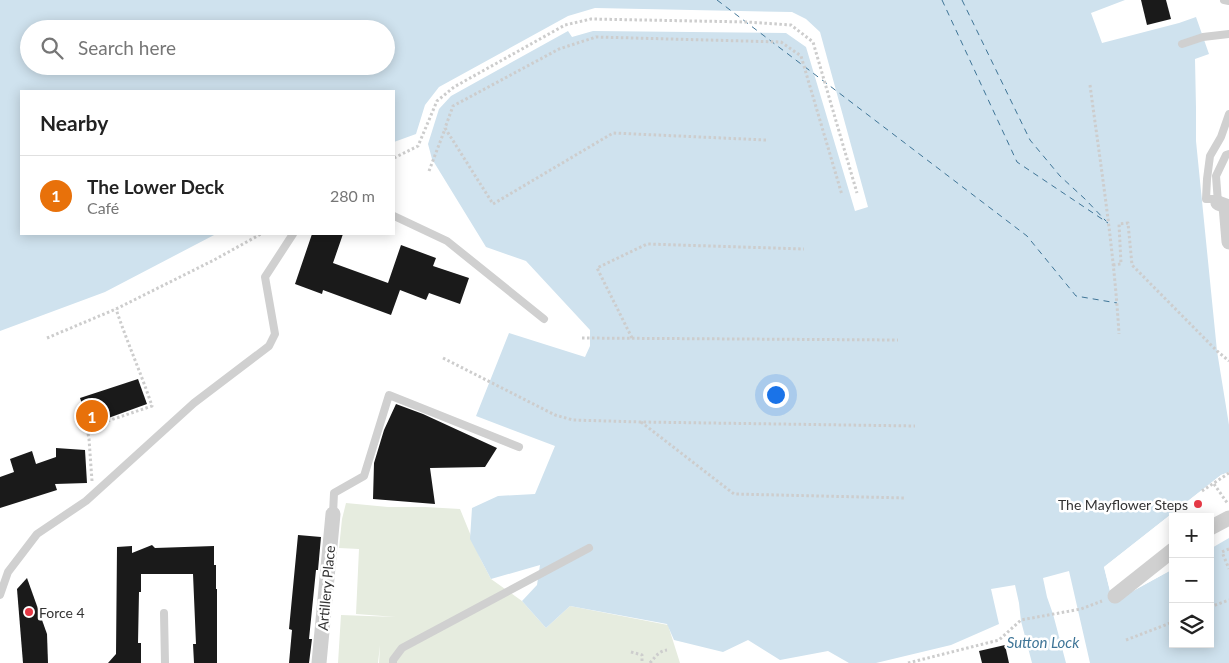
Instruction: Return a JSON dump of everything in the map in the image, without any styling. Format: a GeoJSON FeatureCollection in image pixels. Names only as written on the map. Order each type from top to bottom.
{"type":"FeatureCollection","features":[{"type":"Feature","properties":{"kind":"street"},"geometry":{"type":"LineString","coordinates":[[1218,201],[1226,206],[1229,242]]}},
{"type":"Feature","properties":{"kind":"street","name":"Artillery Place"},"geometry":{"type":"LineString","coordinates":[[319,663],[333,514]]}},
{"type":"Feature","properties":{"kind":"street"},"geometry":{"type":"LineString","coordinates":[[1214,526],[1229,518]]}},
{"type":"Feature","properties":{"kind":"street"},"geometry":{"type":"LineString","coordinates":[[1115,596],[1169,553]]}},
{"type":"Feature","properties":{"kind":"lane"},"geometry":{"type":"LineString","coordinates":[[1224,0],[1229,1]]}},
{"type":"Feature","properties":{"kind":"lane"},"geometry":{"type":"LineString","coordinates":[[1182,44],[1203,37],[1229,34]]}},
{"type":"Feature","properties":{"kind":"lane"},"geometry":{"type":"LineString","coordinates":[[1229,114],[1221,137],[1210,156],[1206,179],[1206,200],[1218,201],[1216,176],[1226,155],[1229,154]]}},
{"type":"Feature","properties":{"kind":"lane"},"geometry":{"type":"LineString","coordinates":[[395,216],[447,241],[544,320]]}},
{"type":"Feature","properties":{"kind":"lane"},"geometry":{"type":"LineString","coordinates":[[0,595],[8,572],[37,534],[86,501],[194,403],[269,346],[275,334],[265,277],[292,235]]}},
{"type":"Feature","properties":{"kind":"lane"},"geometry":{"type":"LineString","coordinates":[[333,514],[334,493],[364,476],[389,395],[519,447]]}},
{"type":"Feature","properties":{"kind":"lane"},"geometry":{"type":"LineString","coordinates":[[393,663],[393,660],[402,648],[590,548]]}},
{"type":"Feature","properties":{"kind":"lane"},"geometry":{"type":"LineString","coordinates":[[164,613],[165,663]]}},
{"type":"Feature","properties":{"kind":"path"},"geometry":{"type":"LineString","coordinates":[[395,158],[418,146],[437,101],[454,87],[564,25],[592,19],[747,22],[791,25],[813,42],[858,193]]}},
{"type":"Feature","properties":{"kind":"path"},"geometry":{"type":"LineString","coordinates":[[429,171],[453,106],[559,49],[596,38],[781,42],[801,56],[842,195]]}},
{"type":"Feature","properties":{"kind":"path"},"geometry":{"type":"LineString","coordinates":[[1090,85],[1113,265],[1119,334]]}},
{"type":"Feature","properties":{"kind":"path"},"geometry":{"type":"LineString","coordinates":[[445,128],[493,204],[613,133],[766,140]]}},
{"type":"Feature","properties":{"kind":"path"},"geometry":{"type":"LineString","coordinates":[[1113,265],[1121,264],[1119,224],[1128,223],[1132,265],[1229,361]]}},
{"type":"Feature","properties":{"kind":"path"},"geometry":{"type":"LineString","coordinates":[[48,338],[116,309],[259,235]]}},
{"type":"Feature","properties":{"kind":"path"},"geometry":{"type":"LineString","coordinates":[[632,338],[597,268],[647,244],[804,249]]}},
{"type":"Feature","properties":{"kind":"path"},"geometry":{"type":"LineString","coordinates":[[78,507],[92,488],[87,428],[152,406],[116,309]]}},
{"type":"Feature","properties":{"kind":"path"},"geometry":{"type":"LineString","coordinates":[[582,338],[898,340]]}},
{"type":"Feature","properties":{"kind":"path"},"geometry":{"type":"LineString","coordinates":[[443,358],[555,415],[573,420],[915,426]]}},
{"type":"Feature","properties":{"kind":"path"},"geometry":{"type":"LineString","coordinates":[[641,422],[734,494],[906,498]]}},
{"type":"Feature","properties":{"kind":"path"},"geometry":{"type":"LineString","coordinates":[[1202,491],[1229,474]]}},
{"type":"Feature","properties":{"kind":"path"},"geometry":{"type":"LineString","coordinates":[[1214,484],[1229,505]]}},
{"type":"Feature","properties":{"kind":"path"},"geometry":{"type":"LineString","coordinates":[[1229,549],[1222,552],[1229,569]]}},
{"type":"Feature","properties":{"kind":"path"},"geometry":{"type":"LineString","coordinates":[[908,663],[999,640],[1021,620],[1080,609],[1115,596]]}},
{"type":"Feature","properties":{"kind":"path"},"geometry":{"type":"LineString","coordinates":[[1214,606],[1229,600]]}},
{"type":"Feature","properties":{"kind":"path"},"geometry":{"type":"LineString","coordinates":[[1126,640],[1169,624]]}},
{"type":"Feature","properties":{"kind":"path"},"geometry":{"type":"LineString","coordinates":[[650,663],[656,655],[663,650],[667,650]]}},
{"type":"Feature","properties":{"kind":"path"},"geometry":{"type":"LineString","coordinates":[[631,652],[642,655],[642,663]]}},
{"type":"Feature","properties":{"kind":"shaded area"},"geometry":{"type":"Polygon","coordinates":[[[346,503],[388,507],[460,509],[480,558],[491,579],[522,601],[546,628],[570,606],[668,625],[680,663],[379,663],[380,645],[378,663],[338,663],[341,615],[396,617],[356,614],[359,549],[339,548],[346,503]]]}},
{"type":"Feature","properties":{"kind":"water","name":"Sutton Lock"},"geometry":{"type":"Polygon","coordinates":[[[0,0],[1125,0],[1091,13],[1102,43],[1196,17],[1209,54],[1195,59],[1196,141],[1217,351],[1229,425],[1229,472],[1221,475],[1173,513],[1169,513],[1169,516],[1104,567],[1110,591],[1122,597],[1169,571],[1169,648],[1214,648],[1214,547],[1229,538],[1229,663],[1090,663],[1069,571],[1043,578],[1066,663],[1032,663],[1021,621],[1015,585],[991,589],[999,624],[951,645],[876,663],[849,663],[828,651],[780,660],[748,640],[723,652],[674,640],[667,624],[570,606],[546,628],[522,601],[537,585],[540,565],[491,579],[470,539],[472,508],[498,496],[535,494],[555,446],[476,416],[509,333],[585,357],[590,346],[590,330],[526,261],[486,247],[432,159],[428,144],[439,109],[451,96],[568,31],[572,37],[593,31],[786,33],[806,47],[855,211],[868,207],[820,32],[806,19],[792,12],[595,8],[568,16],[439,87],[425,105],[416,134],[395,142],[395,90],[20,90],[20,235],[214,235],[105,292],[0,331],[0,0]]]}},
{"type":"Feature","properties":{"kind":"pier"},"geometry":{"type":"Polygon","coordinates":[[[1229,472],[1229,475],[1222,477],[1177,513],[1173,513],[1221,475],[1229,472]]]}},
{"type":"Feature","properties":{"kind":"pier"},"geometry":{"type":"Polygon","coordinates":[[[1169,516],[1169,519],[1107,568],[1112,591],[1121,595],[1169,569],[1169,571],[1122,597],[1110,591],[1104,567],[1169,516]]]}},
{"type":"Feature","properties":{"kind":"building"},"geometry":{"type":"Polygon","coordinates":[[[1141,0],[1166,0],[1171,19],[1147,25],[1141,0]]]}},
{"type":"Feature","properties":{"kind":"building"},"geometry":{"type":"Polygon","coordinates":[[[312,235],[343,235],[333,263],[388,283],[401,245],[436,258],[433,266],[469,278],[460,304],[429,293],[426,300],[400,290],[391,315],[323,290],[322,294],[295,284],[312,235]]]}},
{"type":"Feature","properties":{"kind":"building"},"geometry":{"type":"Polygon","coordinates":[[[138,379],[147,404],[89,425],[80,398],[138,379]]]}},
{"type":"Feature","properties":{"kind":"building"},"geometry":{"type":"Polygon","coordinates":[[[396,404],[423,414],[497,448],[485,467],[430,468],[435,504],[373,499],[374,463],[384,430],[396,404]]]}},
{"type":"Feature","properties":{"kind":"building"},"geometry":{"type":"Polygon","coordinates":[[[56,448],[85,450],[87,483],[55,484],[57,490],[0,508],[0,477],[14,472],[10,459],[32,451],[36,464],[56,457],[56,448]]]}},
{"type":"Feature","properties":{"kind":"building"},"geometry":{"type":"Polygon","coordinates":[[[298,535],[321,537],[309,639],[312,639],[309,663],[289,663],[292,630],[289,629],[298,535]]]}},
{"type":"Feature","properties":{"kind":"building"},"geometry":{"type":"Polygon","coordinates":[[[152,545],[155,548],[214,546],[217,589],[217,663],[194,663],[193,644],[196,644],[193,574],[141,574],[138,643],[141,643],[141,663],[108,663],[116,654],[117,547],[132,546],[132,553],[152,545]]]}},
{"type":"Feature","properties":{"kind":"building","name":"Force 4"},"geometry":{"type":"Polygon","coordinates":[[[27,578],[47,634],[48,663],[23,663],[17,589],[27,578]]]}},
{"type":"Feature","properties":{"kind":"building"},"geometry":{"type":"Polygon","coordinates":[[[1005,645],[1009,663],[982,663],[979,651],[1005,645]]]}},
{"type":"Feature","properties":{"kind":"ferry route"},"geometry":{"type":"LineString","coordinates":[[717,0],[1027,236],[1076,296],[1117,303]]}},
{"type":"Feature","properties":{"kind":"ferry route"},"geometry":{"type":"LineString","coordinates":[[942,0],[1017,162],[1108,223]]}},
{"type":"Feature","properties":{"kind":"ferry route"},"geometry":{"type":"LineString","coordinates":[[962,0],[1030,140],[1060,176],[1106,221]]}},
{"type":"Feature","properties":{"kind":"place","name":"The Lower Deck"},"geometry":{"type":"Point","coordinates":[92,416]}},
{"type":"Feature","properties":{"kind":"place","name":"The Mayflower Steps"},"geometry":{"type":"Point","coordinates":[1198,504]}},
{"type":"Feature","properties":{"kind":"place","name":"Force 4"},"geometry":{"type":"Point","coordinates":[29,612]}}]}
